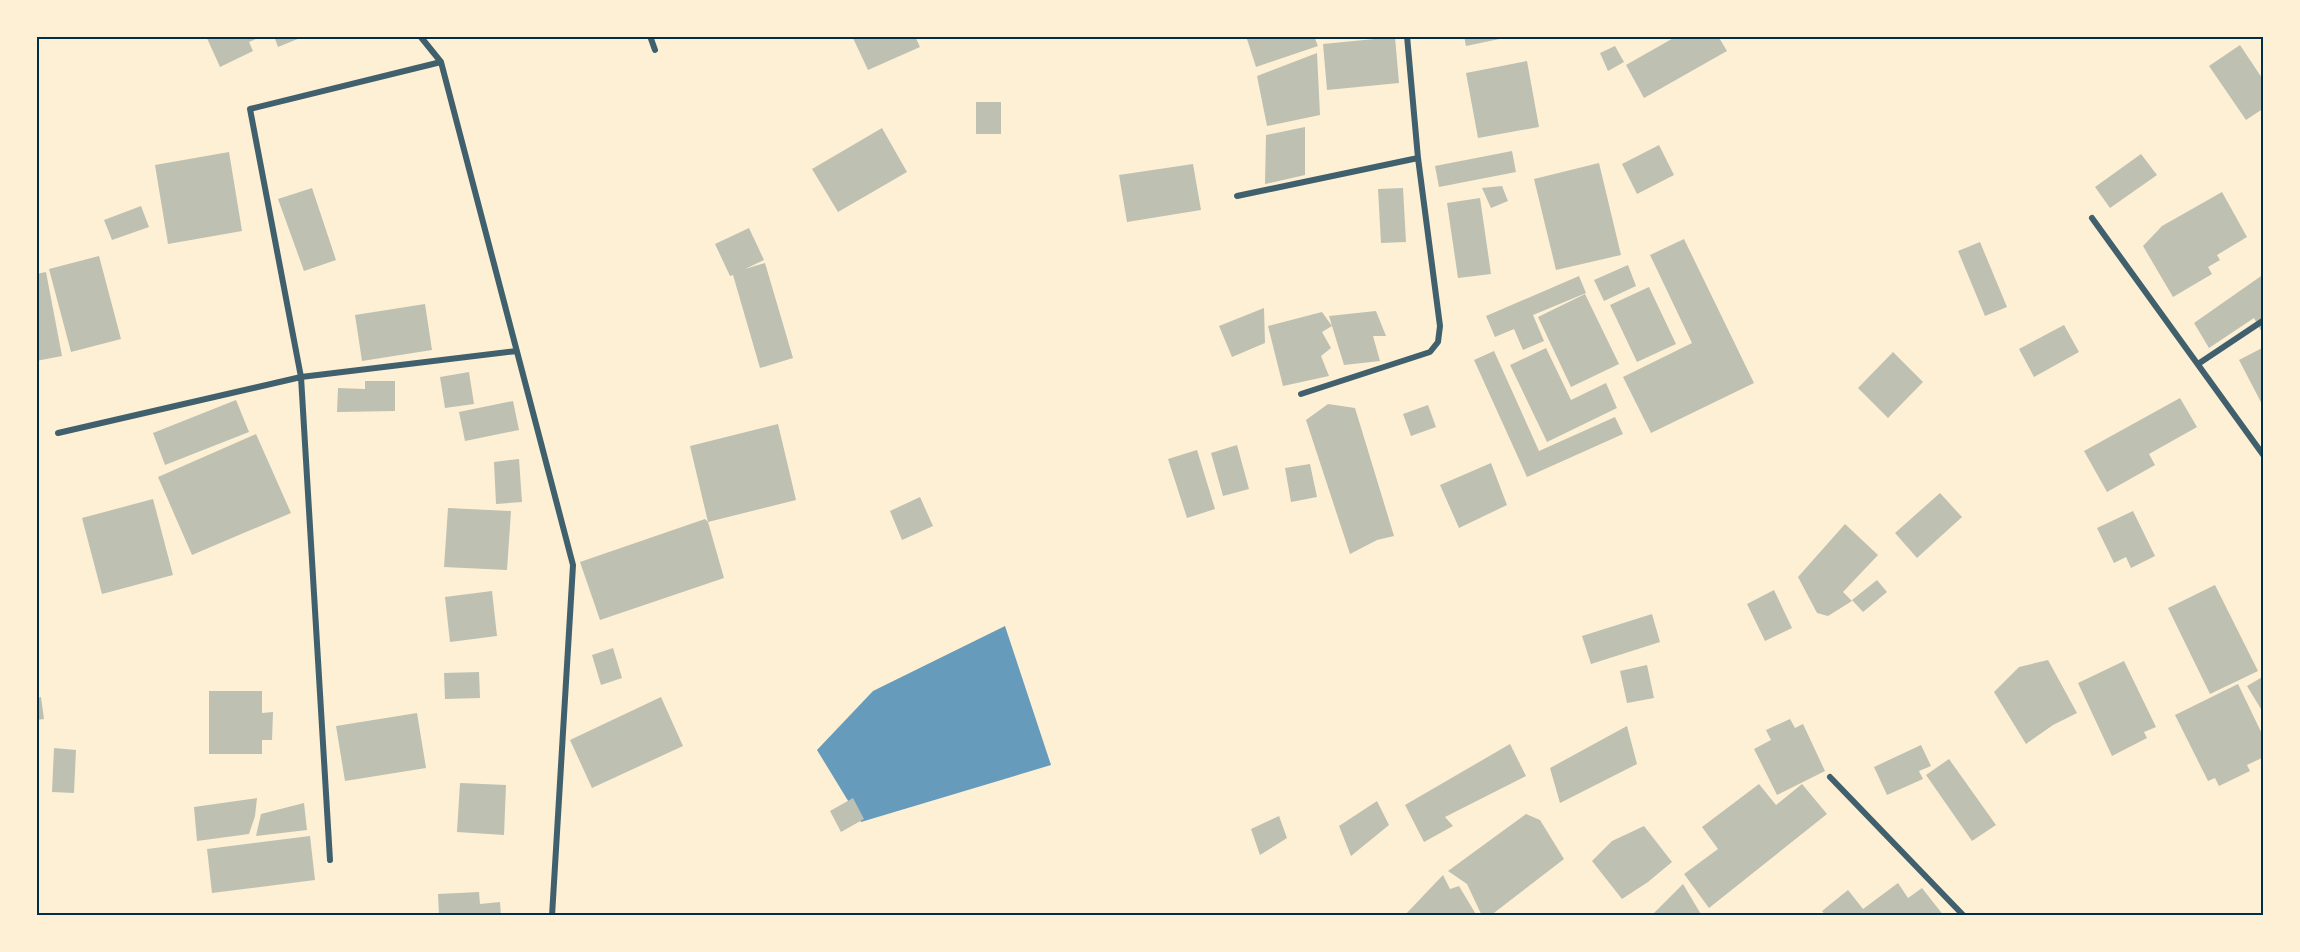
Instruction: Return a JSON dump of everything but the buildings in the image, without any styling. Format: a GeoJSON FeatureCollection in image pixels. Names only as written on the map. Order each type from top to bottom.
{"type":"FeatureCollection","features":[{"type":"Feature","properties":{"kind":"street"},"geometry":{"type":"LineString","coordinates":[[420,36],[441,62],[573,565],[552,916]]}},
{"type":"Feature","properties":{"kind":"street"},"geometry":{"type":"LineString","coordinates":[[650,36],[655,50]]}},
{"type":"Feature","properties":{"kind":"street"},"geometry":{"type":"LineString","coordinates":[[1301,394],[1430,352],[1438,342],[1440,326],[1418,159],[1407,36]]}},
{"type":"Feature","properties":{"kind":"street"},"geometry":{"type":"LineString","coordinates":[[330,860],[301,377],[250,109],[441,62]]}},
{"type":"Feature","properties":{"kind":"street"},"geometry":{"type":"LineString","coordinates":[[1237,196],[1418,159]]}},
{"type":"Feature","properties":{"kind":"street"},"geometry":{"type":"LineString","coordinates":[[2092,218],[2264,456]]}},
{"type":"Feature","properties":{"kind":"street"},"geometry":{"type":"LineString","coordinates":[[2198,364],[2264,320]]}},
{"type":"Feature","properties":{"kind":"street"},"geometry":{"type":"LineString","coordinates":[[58,433],[301,377],[517,351]]}},
{"type":"Feature","properties":{"kind":"street"},"geometry":{"type":"LineString","coordinates":[[1830,777],[1964,916]]}},
{"type":"Feature","properties":{"kind":"water"},"geometry":{"type":"Polygon","coordinates":[[[1005,626],[1051,765],[861,822],[817,750],[873,691],[1005,626]]]}}]}
